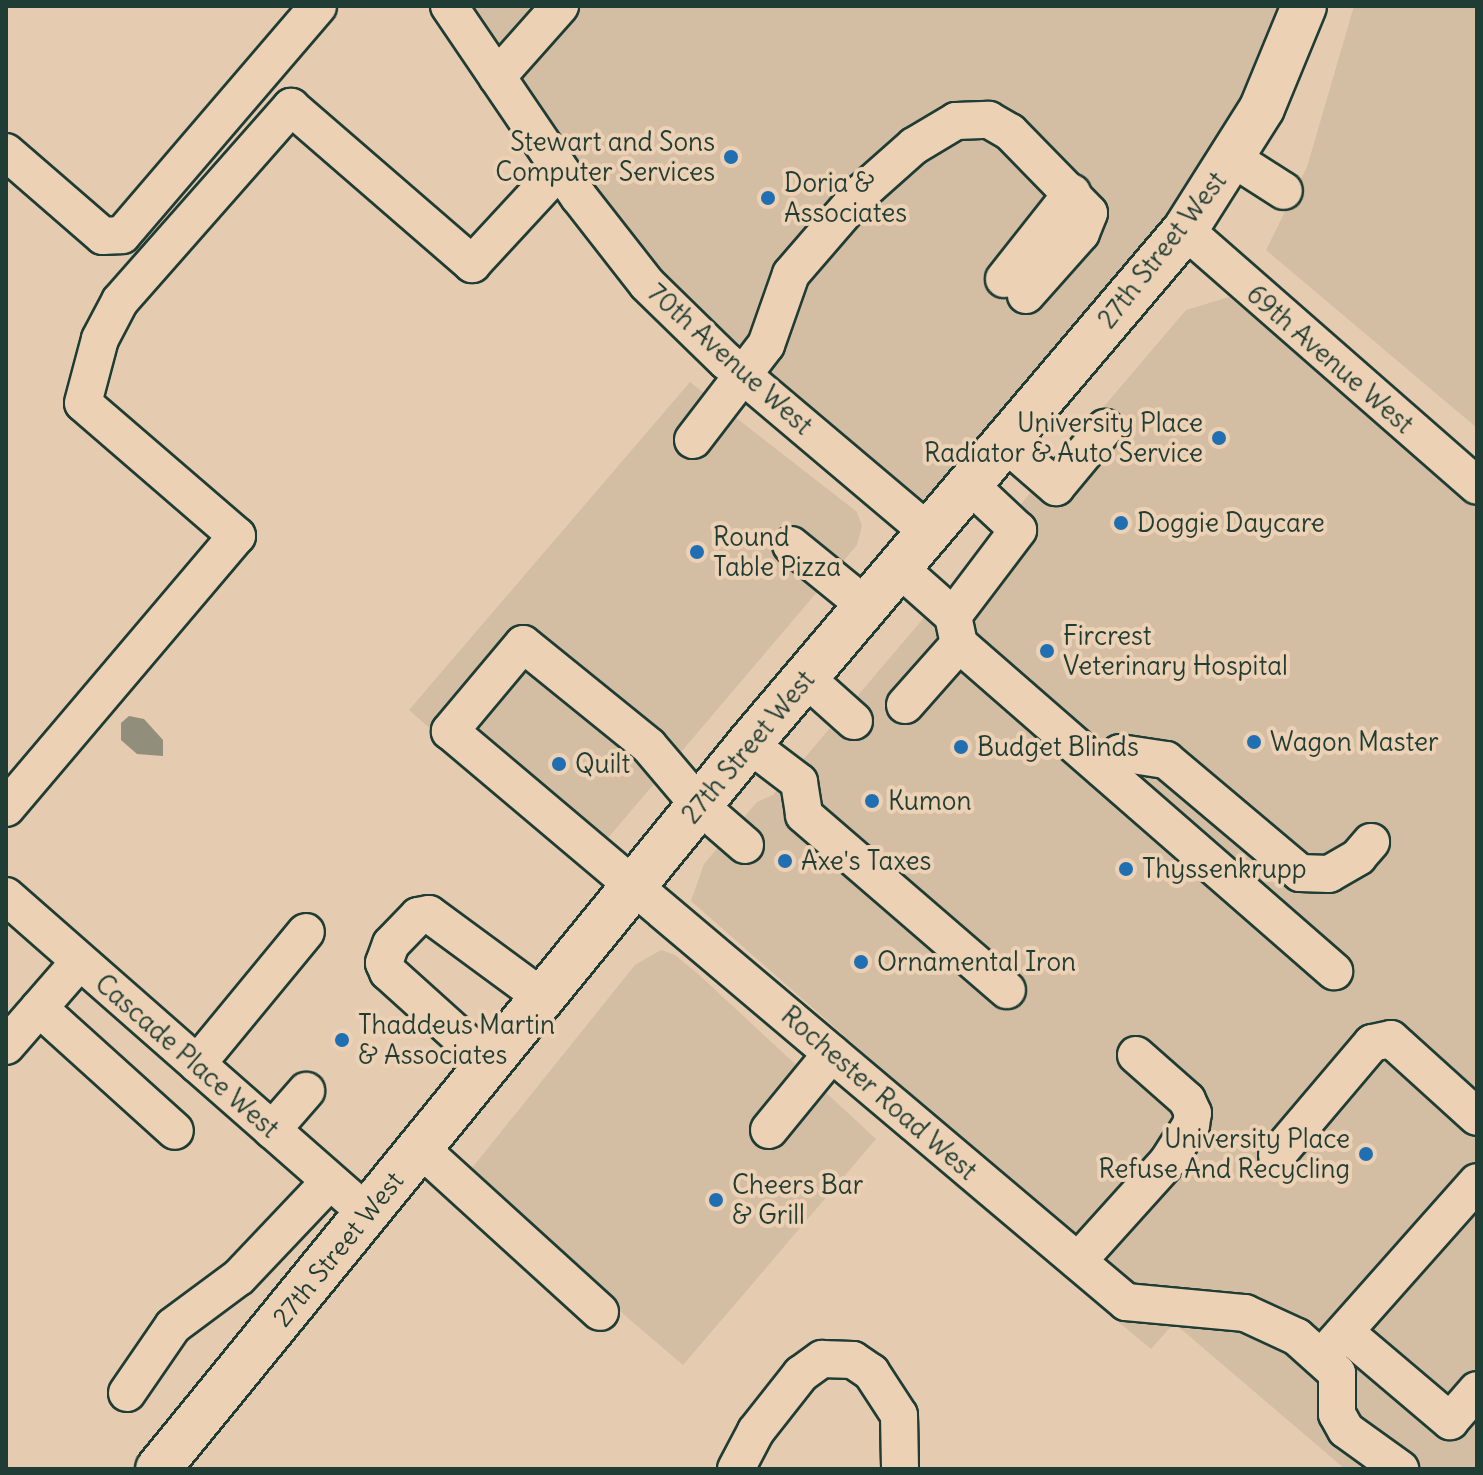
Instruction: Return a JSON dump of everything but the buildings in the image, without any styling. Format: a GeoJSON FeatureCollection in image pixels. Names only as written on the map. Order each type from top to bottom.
{"type":"FeatureCollection","features":[{"type":"Feature","properties":{"kind":"main road","name":"27th Street West"},"geometry":{"type":"LineString","coordinates":[[158,1469],[749,744],[1185,230],[1234,159],[1262,108],[1304,6]]}},
{"type":"Feature","properties":{"kind":"street"},"geometry":{"type":"LineString","coordinates":[[6,152],[103,236],[122,235],[318,6]]}},
{"type":"Feature","properties":{"kind":"street","name":"70th Avenue West"},"geometry":{"type":"LineString","coordinates":[[449,6],[560,169],[647,284],[746,378],[927,531]]}},
{"type":"Feature","properties":{"kind":"street"},"geometry":{"type":"LineString","coordinates":[[497,77],[560,6]]}},
{"type":"Feature","properties":{"kind":"street"},"geometry":{"type":"LineString","coordinates":[[6,808],[237,536],[83,403],[100,339],[120,301],[291,107],[472,264],[560,169]]}},
{"type":"Feature","properties":{"kind":"street"},"geometry":{"type":"LineString","coordinates":[[693,440],[746,378],[766,345],[791,274],[861,193],[936,131],[974,118],[1010,132],[1089,213],[1089,222],[1015,287]]}},
{"type":"Feature","properties":{"kind":"street"},"geometry":{"type":"LineString","coordinates":[[1234,159],[1284,191]]}},
{"type":"Feature","properties":{"kind":"street","name":"69th Avenue West"},"geometry":{"type":"LineString","coordinates":[[1185,230],[1477,486]]}},
{"type":"Feature","properties":{"kind":"street"},"geometry":{"type":"LineString","coordinates":[[1004,442],[1056,487],[1105,428]]}},
{"type":"Feature","properties":{"kind":"street"},"geometry":{"type":"LineString","coordinates":[[905,705],[1018,530],[968,483]]}},
{"type":"Feature","properties":{"kind":"street"},"geometry":{"type":"LineString","coordinates":[[791,545],[866,606]]}},
{"type":"Feature","properties":{"kind":"street"},"geometry":{"type":"LineString","coordinates":[[899,568],[956,630],[1104,770],[1334,971]]}},
{"type":"Feature","properties":{"kind":"street","name":"Rochester Road West"},"geometry":{"type":"LineString","coordinates":[[699,805],[649,746],[523,644],[450,731],[631,888],[1126,1302],[1245,1313],[1297,1337],[1321,1358]]}},
{"type":"Feature","properties":{"kind":"street"},"geometry":{"type":"LineString","coordinates":[[807,679],[854,721]]}},
{"type":"Feature","properties":{"kind":"street"},"geometry":{"type":"LineString","coordinates":[[749,744],[799,782],[804,815],[1007,990]]}},
{"type":"Feature","properties":{"kind":"street"},"geometry":{"type":"LineString","coordinates":[[1104,770],[1120,753],[1166,760],[1300,873],[1329,874],[1358,857],[1371,842]]}},
{"type":"Feature","properties":{"kind":"street"},"geometry":{"type":"LineString","coordinates":[[699,805],[745,845]]}},
{"type":"Feature","properties":{"kind":"street","name":"Cascade Place West"},"geometry":{"type":"LineString","coordinates":[[6,896],[368,1214]]}},
{"type":"Feature","properties":{"kind":"street"},"geometry":{"type":"LineString","coordinates":[[489,1063],[388,972],[384,963],[391,944],[418,916],[429,914],[542,997]]}},
{"type":"Feature","properties":{"kind":"street"},"geometry":{"type":"LineString","coordinates":[[197,1064],[306,932]]}},
{"type":"Feature","properties":{"kind":"street"},"geometry":{"type":"LineString","coordinates":[[6,1046],[79,962]]}},
{"type":"Feature","properties":{"kind":"street"},"geometry":{"type":"LineString","coordinates":[[39,1008],[175,1131]]}},
{"type":"Feature","properties":{"kind":"street"},"geometry":{"type":"LineString","coordinates":[[1277,1155],[1372,1043],[1391,1039],[1477,1117]]}},
{"type":"Feature","properties":{"kind":"street"},"geometry":{"type":"LineString","coordinates":[[769,1130],[832,1053]]}},
{"type":"Feature","properties":{"kind":"street"},"geometry":{"type":"LineString","coordinates":[[1078,1261],[1168,1161],[1191,1125],[1193,1113],[1187,1100],[1136,1055]]}},
{"type":"Feature","properties":{"kind":"street"},"geometry":{"type":"LineString","coordinates":[[272,1130],[306,1091]]}},
{"type":"Feature","properties":{"kind":"street"},"geometry":{"type":"LineString","coordinates":[[421,1149],[600,1312]]}},
{"type":"Feature","properties":{"kind":"street"},"geometry":{"type":"LineString","coordinates":[[127,1393],[173,1326],[239,1277],[330,1181]]}},
{"type":"Feature","properties":{"kind":"street"},"geometry":{"type":"LineString","coordinates":[[1400,1469],[1346,1430],[1337,1414],[1337,1373],[1321,1358],[1477,1182]]}},
{"type":"Feature","properties":{"kind":"street"},"geometry":{"type":"LineString","coordinates":[[1345,1332],[1450,1421],[1477,1390]]}},
{"type":"Feature","properties":{"kind":"street"},"geometry":{"type":"LineString","coordinates":[[736,1469],[756,1431],[801,1374],[822,1359],[853,1360],[871,1372],[899,1415],[900,1469]]}},
{"type":"Feature","properties":{"kind":"shaded area"},"geometry":{"type":"Polygon","coordinates":[[[449,6],[1304,6],[1262,108],[927,531],[726,361],[449,6]]]}},
{"type":"Feature","properties":{"kind":"shaded area"},"geometry":{"type":"Polygon","coordinates":[[[1354,6],[1477,6],[1477,428],[1266,250],[1307,167],[1354,6]]]}},
{"type":"Feature","properties":{"kind":"shaded area"},"geometry":{"type":"Polygon","coordinates":[[[1229,297],[1477,508],[1477,1469],[1345,1469],[1174,1323],[1151,1349],[954,1185],[981,1156],[691,901],[704,864],[757,802],[773,795],[1186,310],[1229,297]]]}},
{"type":"Feature","properties":{"kind":"shaded area"},"geometry":{"type":"Polygon","coordinates":[[[690,382],[857,512],[862,526],[857,545],[585,865],[409,710],[690,382]]]}},
{"type":"Feature","properties":{"kind":"shaded area"},"geometry":{"type":"Polygon","coordinates":[[[129,716],[144,719],[163,740],[163,756],[137,754],[121,740],[121,723],[129,716]]]}},
{"type":"Feature","properties":{"kind":"shaded area"},"geometry":{"type":"Polygon","coordinates":[[[661,950],[675,955],[697,973],[876,1139],[683,1365],[464,1178],[635,965],[661,950]]]}},
{"type":"Feature","properties":{"kind":"place","name":"Stewart and Sons Computer Services"},"geometry":{"type":"Point","coordinates":[731,157]}},
{"type":"Feature","properties":{"kind":"place","name":"Doria & Associates"},"geometry":{"type":"Point","coordinates":[768,198]}},
{"type":"Feature","properties":{"kind":"place","name":"University Place Radiator & Auto Service"},"geometry":{"type":"Point","coordinates":[1219,438]}},
{"type":"Feature","properties":{"kind":"place","name":"Doggie Daycare"},"geometry":{"type":"Point","coordinates":[1121,523]}},
{"type":"Feature","properties":{"kind":"place","name":"Round Table Pizza"},"geometry":{"type":"Point","coordinates":[697,552]}},
{"type":"Feature","properties":{"kind":"place","name":"Fircrest Veterinary Hospital"},"geometry":{"type":"Point","coordinates":[1047,651]}},
{"type":"Feature","properties":{"kind":"place","name":"Wagon Master"},"geometry":{"type":"Point","coordinates":[1254,742]}},
{"type":"Feature","properties":{"kind":"place","name":"Budget Blinds"},"geometry":{"type":"Point","coordinates":[961,747]}},
{"type":"Feature","properties":{"kind":"place","name":"Quilt"},"geometry":{"type":"Point","coordinates":[559,764]}},
{"type":"Feature","properties":{"kind":"place","name":"Kumon"},"geometry":{"type":"Point","coordinates":[872,801]}},
{"type":"Feature","properties":{"kind":"place","name":"Axe's Taxes"},"geometry":{"type":"Point","coordinates":[785,861]}},
{"type":"Feature","properties":{"kind":"place","name":"Thyssenkrupp"},"geometry":{"type":"Point","coordinates":[1126,869]}},
{"type":"Feature","properties":{"kind":"place","name":"Ornamental Iron"},"geometry":{"type":"Point","coordinates":[861,962]}},
{"type":"Feature","properties":{"kind":"place","name":"Thaddeus Martin & Associates"},"geometry":{"type":"Point","coordinates":[342,1040]}},
{"type":"Feature","properties":{"kind":"place","name":"University Place Refuse And Recycling"},"geometry":{"type":"Point","coordinates":[1366,1154]}},
{"type":"Feature","properties":{"kind":"place","name":"Cheers Bar & Grill"},"geometry":{"type":"Point","coordinates":[716,1200]}}]}
